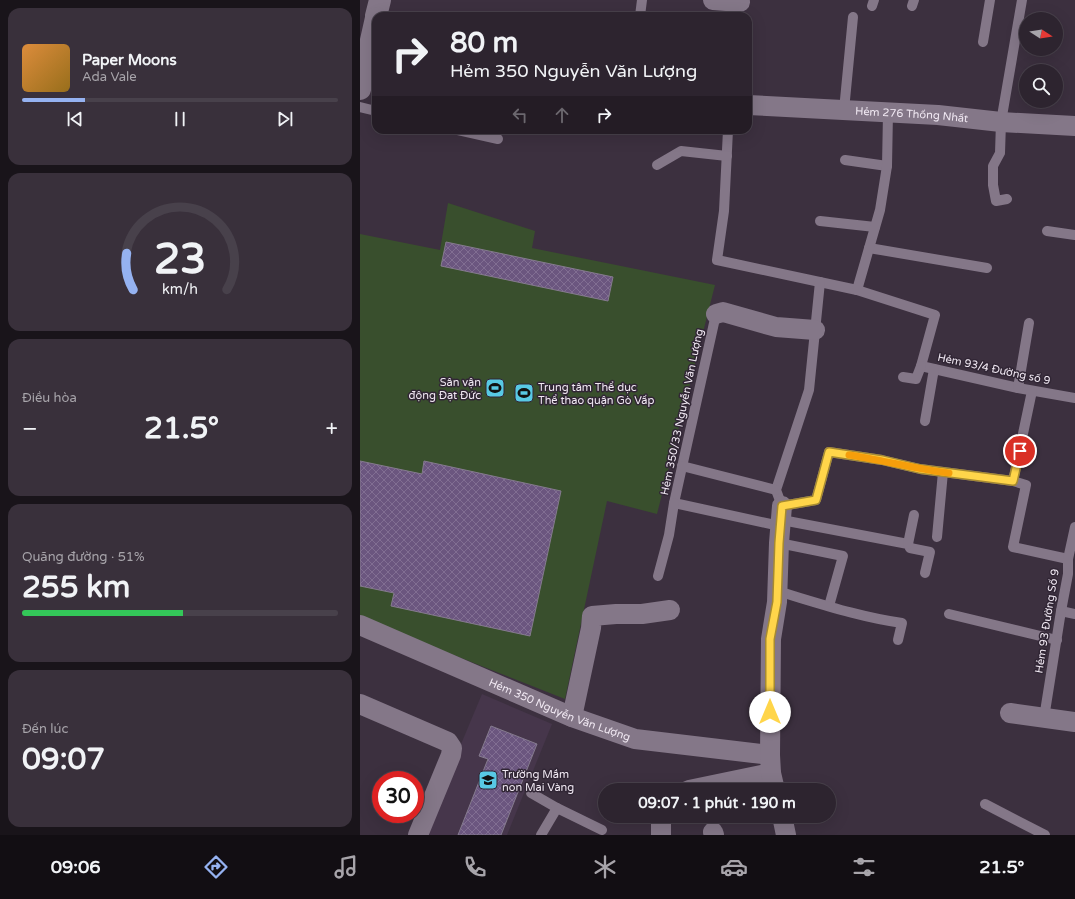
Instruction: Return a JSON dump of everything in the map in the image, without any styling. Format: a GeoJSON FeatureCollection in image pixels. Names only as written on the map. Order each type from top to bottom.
{"type":"FeatureCollection","features":[{"type":"Feature","properties":{"kind":"street"},"geometry":{"type":"LineString","coordinates":[[377,12],[380,0]]}},
{"type":"Feature","properties":{"kind":"street"},"geometry":{"type":"LineString","coordinates":[[713,0],[740,6]]}},
{"type":"Feature","properties":{"kind":"street"},"geometry":{"type":"LineString","coordinates":[[360,89],[372,35]]}},
{"type":"Feature","properties":{"kind":"street","name":"Hẻm 276 Thống Nhất"},"geometry":{"type":"LineString","coordinates":[[752,106],[938,115],[1001,122],[1075,126]]}},
{"type":"Feature","properties":{"kind":"street"},"geometry":{"type":"LineString","coordinates":[[716,314],[723,312],[776,327],[815,330]]}},
{"type":"Feature","properties":{"kind":"street"},"geometry":{"type":"LineString","coordinates":[[723,783],[772,773],[770,639],[777,591],[780,517]]}},
{"type":"Feature","properties":{"kind":"street"},"geometry":{"type":"LineString","coordinates":[[572,717],[591,628],[592,616],[642,614],[670,610]]}},
{"type":"Feature","properties":{"kind":"street","name":"Hẻm 350 Nguyễn Văn Lượng"},"geometry":{"type":"LineString","coordinates":[[360,625],[572,717],[635,739],[772,773]]}},
{"type":"Feature","properties":{"kind":"street"},"geometry":{"type":"LineString","coordinates":[[360,704],[448,742],[452,748],[451,754],[418,835]]}},
{"type":"Feature","properties":{"kind":"street"},"geometry":{"type":"LineString","coordinates":[[1010,713],[1075,722]]}},
{"type":"Feature","properties":{"kind":"street"},"geometry":{"type":"LineString","coordinates":[[661,823],[661,835]]}},
{"type":"Feature","properties":{"kind":"street"},"geometry":{"type":"LineString","coordinates":[[783,823],[786,835]]}},
{"type":"Feature","properties":{"kind":"lane"},"geometry":{"type":"LineString","coordinates":[[640,12],[642,0]]}},
{"type":"Feature","properties":{"kind":"lane"},"geometry":{"type":"LineString","coordinates":[[983,42],[990,0]]}},
{"type":"Feature","properties":{"kind":"lane"},"geometry":{"type":"LineString","coordinates":[[1007,199],[996,201],[992,185],[993,166],[1000,153],[1001,122],[1022,0]]}},
{"type":"Feature","properties":{"kind":"lane"},"geometry":{"type":"LineString","coordinates":[[844,110],[853,17]]}},
{"type":"Feature","properties":{"kind":"lane"},"geometry":{"type":"LineString","coordinates":[[360,107],[372,110]]}},
{"type":"Feature","properties":{"kind":"lane"},"geometry":{"type":"LineString","coordinates":[[728,134],[724,211],[717,260],[857,290],[880,210],[887,166],[888,113]]}},
{"type":"Feature","properties":{"kind":"lane"},"geometry":{"type":"LineString","coordinates":[[476,134],[498,139]]}},
{"type":"Feature","properties":{"kind":"lane"},"geometry":{"type":"LineString","coordinates":[[657,165],[681,151],[727,156]]}},
{"type":"Feature","properties":{"kind":"lane"},"geometry":{"type":"LineString","coordinates":[[846,160],[887,166]]}},
{"type":"Feature","properties":{"kind":"lane"},"geometry":{"type":"LineString","coordinates":[[820,221],[875,227]]}},
{"type":"Feature","properties":{"kind":"lane"},"geometry":{"type":"LineString","coordinates":[[1047,231],[1075,236]]}},
{"type":"Feature","properties":{"kind":"lane"},"geometry":{"type":"LineString","coordinates":[[869,248],[987,268]]}},
{"type":"Feature","properties":{"kind":"lane"},"geometry":{"type":"LineString","coordinates":[[780,517],[809,390],[820,282]]}},
{"type":"Feature","properties":{"kind":"lane","name":"Hẻm 93/4 Đường số 9"},"geometry":{"type":"LineString","coordinates":[[857,290],[935,315],[921,366],[1018,388],[1075,398]]}},
{"type":"Feature","properties":{"kind":"lane","name":"Hẻm 350/33 Nguyễn Văn Lượng"},"geometry":{"type":"LineString","coordinates":[[716,314],[674,503],[780,517]]}},
{"type":"Feature","properties":{"kind":"lane"},"geometry":{"type":"LineString","coordinates":[[1018,388],[1029,323]]}},
{"type":"Feature","properties":{"kind":"lane"},"geometry":{"type":"LineString","coordinates":[[903,377],[916,379],[921,366]]}},
{"type":"Feature","properties":{"kind":"lane"},"geometry":{"type":"LineString","coordinates":[[925,421],[934,369]]}},
{"type":"Feature","properties":{"kind":"lane"},"geometry":{"type":"LineString","coordinates":[[1013,481],[1032,390]]}},
{"type":"Feature","properties":{"kind":"lane"},"geometry":{"type":"LineString","coordinates":[[780,517],[816,500],[829,452],[882,460],[920,469],[1013,481],[1026,485],[1013,547],[1068,559]]}},
{"type":"Feature","properties":{"kind":"lane"},"geometry":{"type":"LineString","coordinates":[[682,466],[780,517],[843,556],[829,606]]}},
{"type":"Feature","properties":{"kind":"lane"},"geometry":{"type":"LineString","coordinates":[[937,537],[943,472]]}},
{"type":"Feature","properties":{"kind":"lane"},"geometry":{"type":"LineString","coordinates":[[658,576],[669,535],[674,503]]}},
{"type":"Feature","properties":{"kind":"lane"},"geometry":{"type":"LineString","coordinates":[[908,544],[914,515]]}},
{"type":"Feature","properties":{"kind":"lane"},"geometry":{"type":"LineString","coordinates":[[780,517],[908,544],[910,548],[930,552],[925,573]]}},
{"type":"Feature","properties":{"kind":"lane","name":"Hẻm 93 Đường Số 9"},"geometry":{"type":"LineString","coordinates":[[1044,718],[1061,611],[1072,575],[1068,559],[1075,527]]}},
{"type":"Feature","properties":{"kind":"lane"},"geometry":{"type":"LineString","coordinates":[[777,591],[829,606],[902,623],[898,640]]}},
{"type":"Feature","properties":{"kind":"lane"},"geometry":{"type":"LineString","coordinates":[[1061,611],[1075,614]]}},
{"type":"Feature","properties":{"kind":"lane"},"geometry":{"type":"LineString","coordinates":[[949,614],[1057,640]]}},
{"type":"Feature","properties":{"kind":"lane"},"geometry":{"type":"LineString","coordinates":[[531,793],[556,808],[602,830]]}},
{"type":"Feature","properties":{"kind":"lane"},"geometry":{"type":"LineString","coordinates":[[985,804],[1045,835]]}},
{"type":"Feature","properties":{"kind":"lane"},"geometry":{"type":"LineString","coordinates":[[541,835],[556,808]]}},
{"type":"Feature","properties":{"kind":"shaded area","name":"Trường Mầm non Mai Vàng"},"geometry":{"type":"Polygon","coordinates":[[[482,694],[552,724],[507,835],[423,835],[482,694]]]}},
{"type":"Feature","properties":{"kind":"green space","name":"Trung tâm Thể dục Thể thao quận Gò Vấp"},"geometry":{"type":"Polygon","coordinates":[[[448,203],[535,231],[532,248],[715,285],[657,514],[607,501],[565,699],[360,618],[360,234],[440,250],[448,203]]]}},
{"type":"Feature","properties":{"kind":"building"},"geometry":{"type":"Polygon","coordinates":[[[446,242],[613,277],[608,301],[441,266],[446,242]]]}},
{"type":"Feature","properties":{"kind":"building"},"geometry":{"type":"Polygon","coordinates":[[[360,461],[422,474],[424,461],[561,491],[530,636],[391,606],[394,593],[360,586],[360,461]]]}},
{"type":"Feature","properties":{"kind":"building"},"geometry":{"type":"Polygon","coordinates":[[[491,726],[537,744],[501,835],[458,835],[488,759],[479,756],[491,726]]]}},
{"type":"Feature","properties":{"kind":"slow traffic"},"geometry":{"type":"LineString","coordinates":[[849,455],[882,460],[920,469],[949,473]]}},
{"type":"Feature","properties":{"kind":"place","name":"Sân vận động Đạt Đức"},"geometry":{"type":"Point","coordinates":[495,388]}},
{"type":"Feature","properties":{"kind":"place","name":"Trung tâm Thể dục Thể thao quận Gò Vấp"},"geometry":{"type":"Point","coordinates":[524,393]}},
{"type":"Feature","properties":{"kind":"place","name":"Trường Mầm non Mai Vàng"},"geometry":{"type":"Point","coordinates":[488,780]}},
{"type":"Feature","properties":{"kind":"route"},"geometry":{"type":"LineString","coordinates":[[770,712],[770,639],[777,602],[782,506],[816,500],[829,452],[882,460],[920,469],[1013,481],[1020,451]]}}]}
